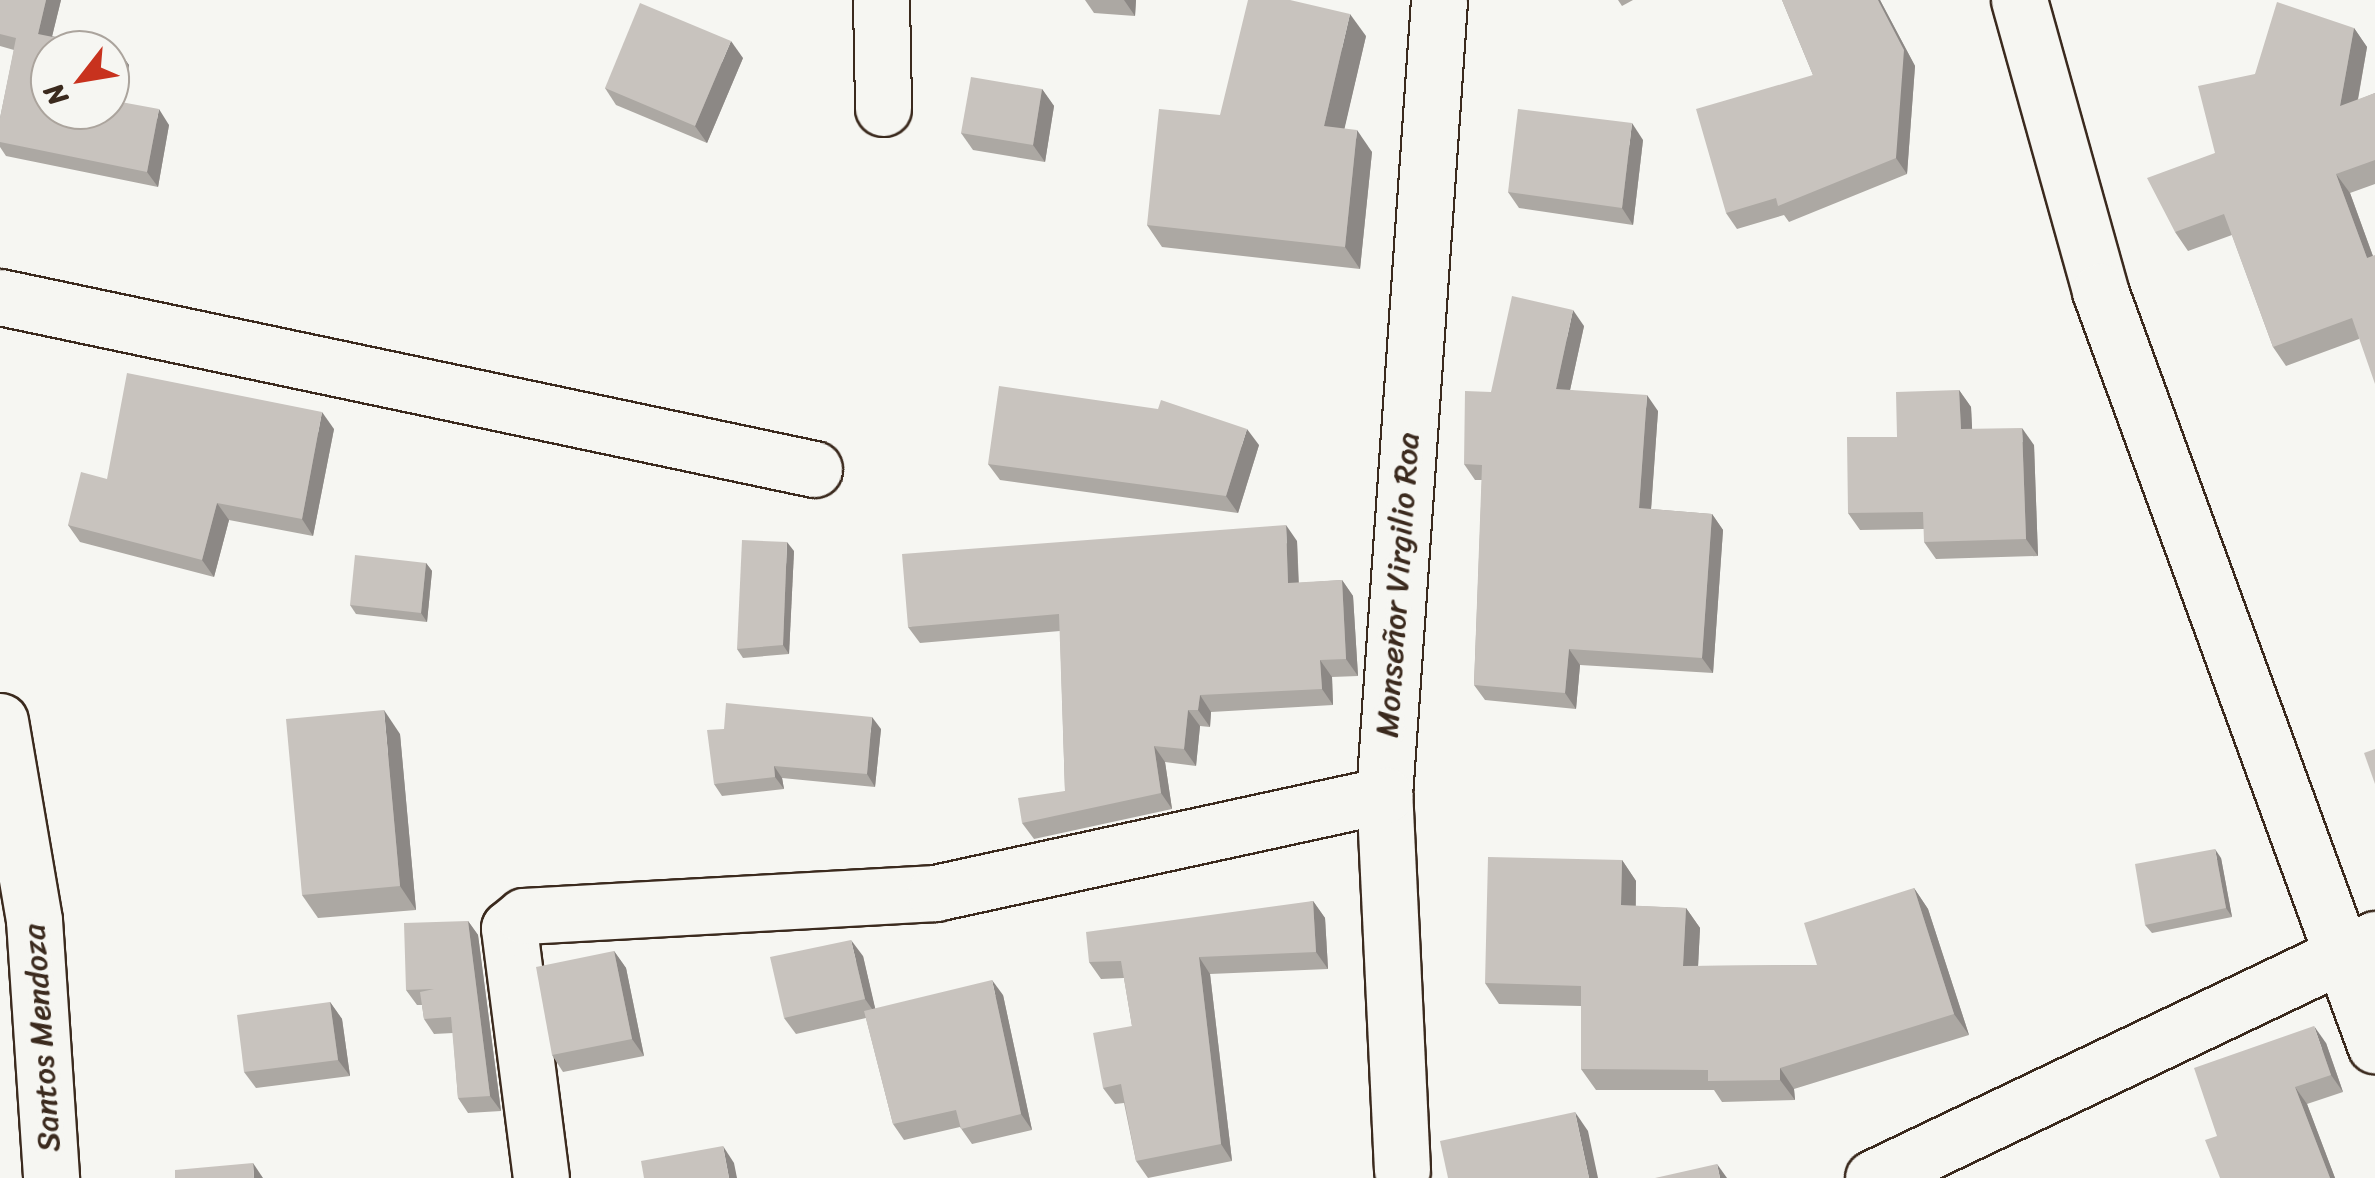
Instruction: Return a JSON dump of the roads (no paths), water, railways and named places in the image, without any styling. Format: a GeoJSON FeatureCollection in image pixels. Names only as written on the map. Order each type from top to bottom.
{"type":"FeatureCollection","features":[{"type":"Feature","properties":{"kind":"street"},"geometry":{"type":"LineString","coordinates":[[881,0],[882,108]]}},
{"type":"Feature","properties":{"kind":"street","name":"Monseñor Virgilio Roa"},"geometry":{"type":"LineString","coordinates":[[1402,1170],[1384,795],[1439,0]]}},
{"type":"Feature","properties":{"kind":"street"},"geometry":{"type":"LineString","coordinates":[[2019,0],[2100,291],[2358,945],[2375,1045]]}},
{"type":"Feature","properties":{"kind":"street"},"geometry":{"type":"LineString","coordinates":[[0,297],[814,469]]}},
{"type":"Feature","properties":{"kind":"street","name":"Santos Mendoza"},"geometry":{"type":"LineString","coordinates":[[0,721],[34,920],[51,1178]]}},
{"type":"Feature","properties":{"kind":"street"},"geometry":{"type":"LineString","coordinates":[[541,1178],[509,928],[524,916],[935,893],[1384,795]]}},
{"type":"Feature","properties":{"kind":"street"},"geometry":{"type":"LineString","coordinates":[[1873,1178],[2358,945]]}}]}
